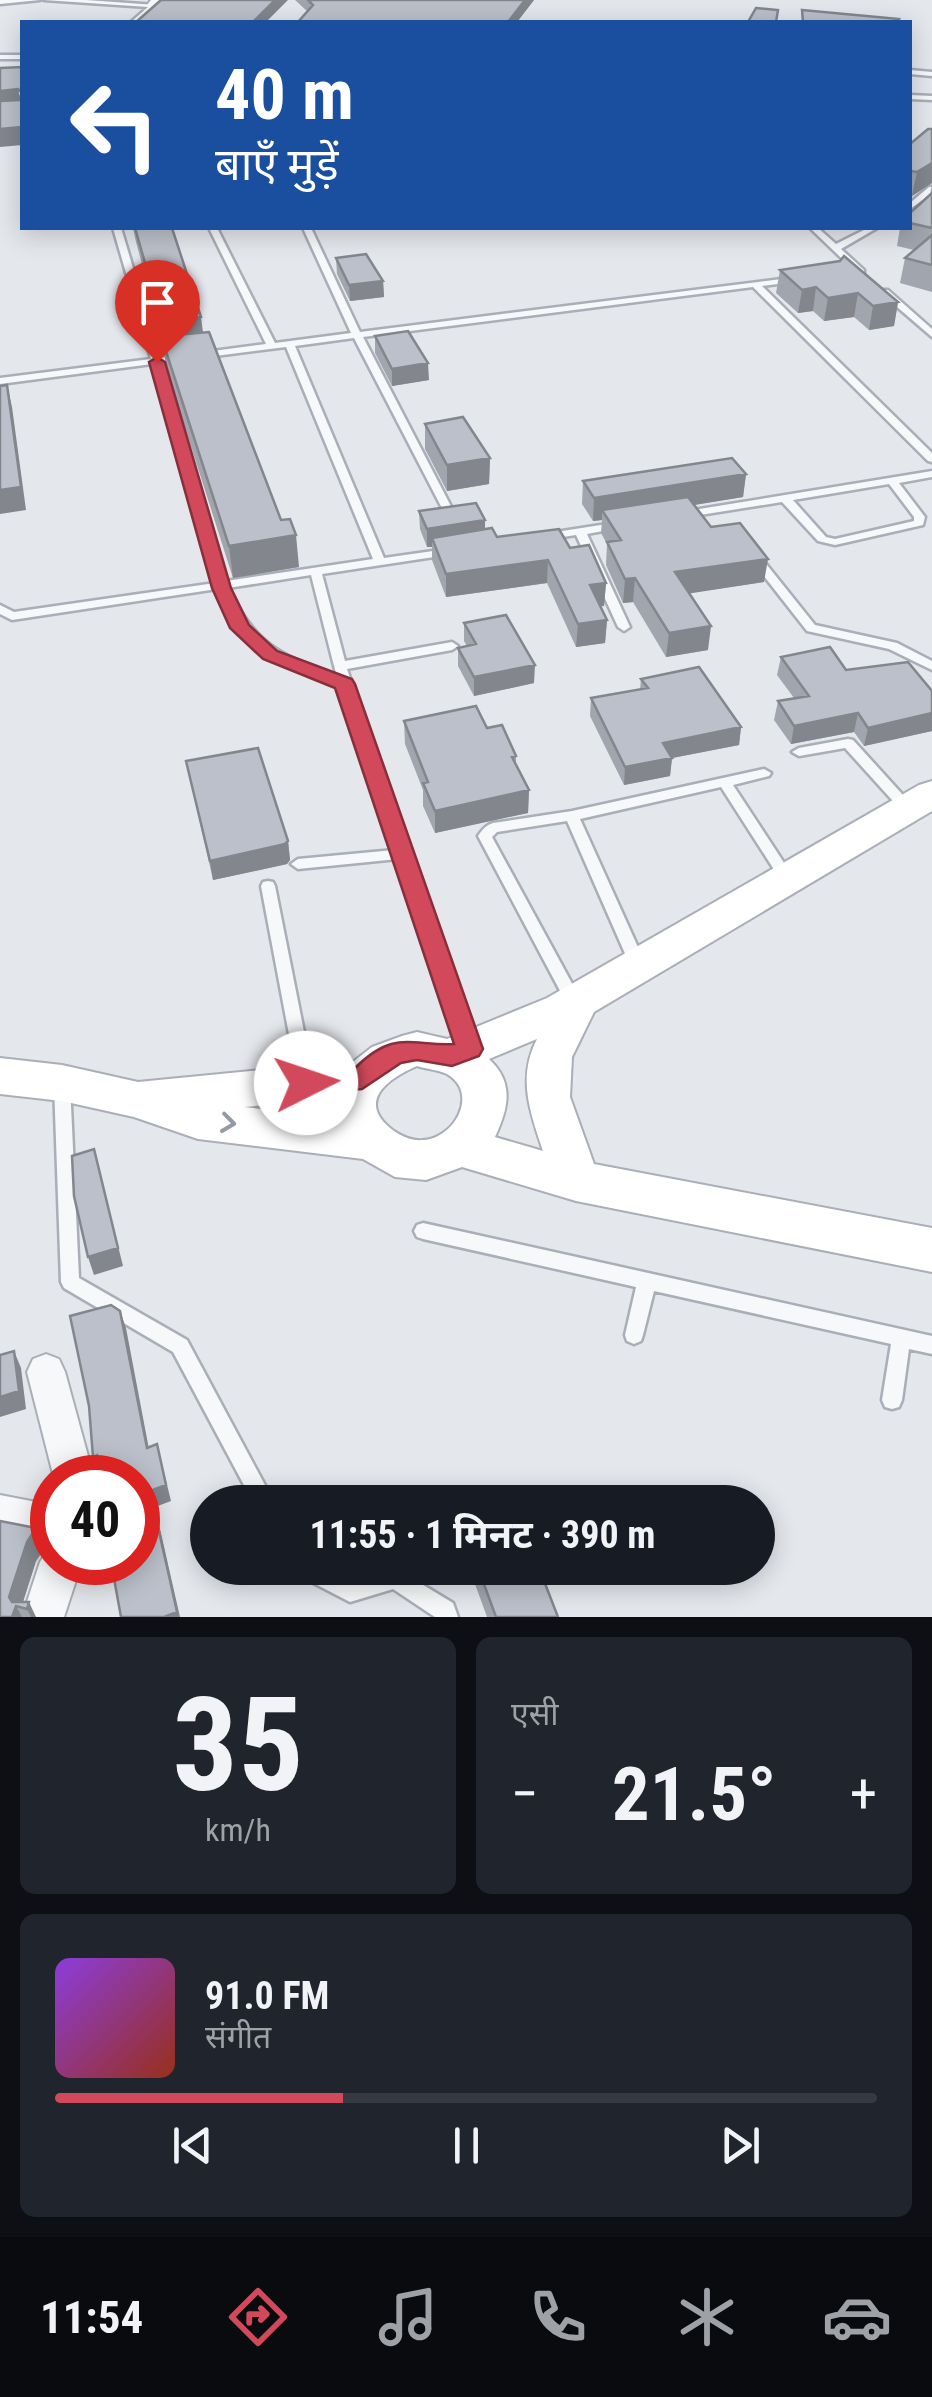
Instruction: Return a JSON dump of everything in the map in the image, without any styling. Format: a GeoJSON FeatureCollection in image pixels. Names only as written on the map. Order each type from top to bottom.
{"type":"FeatureCollection","features":[{"type":"Feature","properties":{"kind":"street"},"geometry":{"type":"LineString","coordinates":[[460,1052],[485,1088],[488,1105],[484,1122],[461,1147],[439,1157],[417,1159],[396,1156],[372,1141],[355,1115],[355,1096],[362,1078],[376,1064],[396,1054],[417,1050],[460,1052],[576,1002],[920,801]]}},
{"type":"Feature","properties":{"kind":"street"},"geometry":{"type":"LineString","coordinates":[[576,1002],[550,1057],[548,1097],[576,1181]]}},
{"type":"Feature","properties":{"kind":"street"},"geometry":{"type":"LineString","coordinates":[[0,1076],[62,1083],[134,1098],[198,1120],[372,1141]]}},
{"type":"Feature","properties":{"kind":"street"},"geometry":{"type":"LineString","coordinates":[[134,1098],[362,1078]]}},
{"type":"Feature","properties":{"kind":"street"},"geometry":{"type":"LineString","coordinates":[[461,1147],[576,1181],[932,1250]]}},
{"type":"Feature","properties":{"kind":"street"},"geometry":{"type":"LineString","coordinates":[[46,1372],[68,1455]]}},
{"type":"Feature","properties":{"kind":"street"},"geometry":{"type":"LineString","coordinates":[[0,1514],[30,1520]]}},
{"type":"Feature","properties":{"kind":"street"},"geometry":{"type":"LineString","coordinates":[[43,1617],[53,1585]]}},
{"type":"Feature","properties":{"kind":"lane"},"geometry":{"type":"LineString","coordinates":[[0,2],[37,0]]}},
{"type":"Feature","properties":{"kind":"lane"},"geometry":{"type":"LineString","coordinates":[[47,0],[156,3]]}},
{"type":"Feature","properties":{"kind":"lane"},"geometry":{"type":"LineString","coordinates":[[137,20],[156,3]]}},
{"type":"Feature","properties":{"kind":"lane"},"geometry":{"type":"LineString","coordinates":[[912,205],[932,189]]}},
{"type":"Feature","properties":{"kind":"lane"},"geometry":{"type":"LineString","coordinates":[[118,230],[222,588],[240,628],[270,655],[344,684]]}},
{"type":"Feature","properties":{"kind":"lane"},"geometry":{"type":"LineString","coordinates":[[215,230],[272,346]]}},
{"type":"Feature","properties":{"kind":"lane"},"geometry":{"type":"LineString","coordinates":[[307,230],[450,514]]}},
{"type":"Feature","properties":{"kind":"lane"},"geometry":{"type":"LineString","coordinates":[[816,230],[932,334]]}},
{"type":"Feature","properties":{"kind":"lane"},"geometry":{"type":"LineString","coordinates":[[836,248],[869,230]]}},
{"type":"Feature","properties":{"kind":"lane"},"geometry":{"type":"LineString","coordinates":[[842,273],[859,270]]}},
{"type":"Feature","properties":{"kind":"lane"},"geometry":{"type":"LineString","coordinates":[[0,381],[807,277]]}},
{"type":"Feature","properties":{"kind":"lane"},"geometry":{"type":"LineString","coordinates":[[755,284],[932,459]]}},
{"type":"Feature","properties":{"kind":"lane"},"geometry":{"type":"LineString","coordinates":[[289,344],[380,562]]}},
{"type":"Feature","properties":{"kind":"lane"},"geometry":{"type":"LineString","coordinates":[[659,518],[932,474]]}},
{"type":"Feature","properties":{"kind":"lane"},"geometry":{"type":"LineString","coordinates":[[786,498],[822,539],[836,542],[919,523],[920,517],[892,481]]}},
{"type":"Feature","properties":{"kind":"lane"},"geometry":{"type":"LineString","coordinates":[[718,509],[730,524]]}},
{"type":"Feature","properties":{"kind":"lane"},"geometry":{"type":"LineString","coordinates":[[526,540],[639,522]]}},
{"type":"Feature","properties":{"kind":"lane"},"geometry":{"type":"LineString","coordinates":[[580,531],[624,627]]}},
{"type":"Feature","properties":{"kind":"lane"},"geometry":{"type":"LineString","coordinates":[[741,538],[811,628],[893,646],[932,666]]}},
{"type":"Feature","properties":{"kind":"lane"},"geometry":{"type":"LineString","coordinates":[[0,609],[12,616],[452,551]]}},
{"type":"Feature","properties":{"kind":"lane"},"geometry":{"type":"LineString","coordinates":[[316,572],[344,684],[402,854],[460,1052]]}},
{"type":"Feature","properties":{"kind":"lane"},"geometry":{"type":"LineString","coordinates":[[340,666],[452,646]]}},
{"type":"Feature","properties":{"kind":"lane"},"geometry":{"type":"LineString","coordinates":[[800,752],[848,742],[920,801]]}},
{"type":"Feature","properties":{"kind":"lane"},"geometry":{"type":"LineString","coordinates":[[576,1002],[485,836],[494,828],[572,816],[764,773]]}},
{"type":"Feature","properties":{"kind":"lane"},"geometry":{"type":"LineString","coordinates":[[724,782],[787,879]]}},
{"type":"Feature","properties":{"kind":"lane"},"geometry":{"type":"LineString","coordinates":[[572,816],[639,966]]}},
{"type":"Feature","properties":{"kind":"lane"},"geometry":{"type":"LineString","coordinates":[[298,864],[402,854]]}},
{"type":"Feature","properties":{"kind":"lane"},"geometry":{"type":"LineString","coordinates":[[268,886],[306,1083]]}},
{"type":"Feature","properties":{"kind":"lane"},"geometry":{"type":"LineString","coordinates":[[62,1083],[70,1282],[180,1346],[255,1485]]}},
{"type":"Feature","properties":{"kind":"lane"},"geometry":{"type":"LineString","coordinates":[[423,1231],[932,1345]]}},
{"type":"Feature","properties":{"kind":"lane"},"geometry":{"type":"LineString","coordinates":[[634,1335],[647,1282]]}},
{"type":"Feature","properties":{"kind":"lane"},"geometry":{"type":"LineString","coordinates":[[892,1400],[902,1338]]}},
{"type":"Feature","properties":{"kind":"lane"},"geometry":{"type":"LineString","coordinates":[[338,1585],[350,1591],[371,1585]]}},
{"type":"Feature","properties":{"kind":"lane"},"geometry":{"type":"LineString","coordinates":[[406,1585],[445,1611],[447,1617]]}},
{"type":"Feature","properties":{"kind":"building"},"geometry":{"type":"Polygon","coordinates":[[[161,0],[275,0],[255,20],[138,20],[161,0]]]}},
{"type":"Feature","properties":{"kind":"building"},"geometry":{"type":"Polygon","coordinates":[[[308,0],[525,0],[510,20],[300,20],[313,5],[308,0]]]}},
{"type":"Feature","properties":{"kind":"building"},"geometry":{"type":"Polygon","coordinates":[[[756,8],[778,10],[776,20],[749,20],[756,8]]]}},
{"type":"Feature","properties":{"kind":"building"},"geometry":{"type":"Polygon","coordinates":[[[802,10],[899,19],[898,20],[803,20],[802,10]]]}},
{"type":"Feature","properties":{"kind":"building"},"geometry":{"type":"Polygon","coordinates":[[[20,67],[20,91],[0,91],[0,68],[20,67]]]}},
{"type":"Feature","properties":{"kind":"building"},"geometry":{"type":"Polygon","coordinates":[[[19,100],[20,127],[0,129],[0,101],[19,100]]]}},
{"type":"Feature","properties":{"kind":"building"},"geometry":{"type":"Polygon","coordinates":[[[932,129],[932,163],[917,172],[912,171],[912,142],[932,129]]]}},
{"type":"Feature","properties":{"kind":"building"},"geometry":{"type":"Polygon","coordinates":[[[932,193],[932,228],[912,223],[912,211],[932,193]]]}},
{"type":"Feature","properties":{"kind":"building"},"geometry":{"type":"Polygon","coordinates":[[[136,230],[173,230],[201,317],[162,322],[136,230]]]}},
{"type":"Feature","properties":{"kind":"building"},"geometry":{"type":"Polygon","coordinates":[[[932,235],[932,265],[905,258],[932,235]]]}},
{"type":"Feature","properties":{"kind":"building"},"geometry":{"type":"Polygon","coordinates":[[[366,254],[383,281],[349,285],[336,258],[366,254]]]}},
{"type":"Feature","properties":{"kind":"building"},"geometry":{"type":"Polygon","coordinates":[[[844,256],[898,302],[873,306],[858,293],[828,298],[816,287],[802,290],[780,270],[840,261],[844,256]]]}},
{"type":"Feature","properties":{"kind":"building"},"geometry":{"type":"Polygon","coordinates":[[[408,331],[428,363],[392,369],[375,336],[408,331]]]}},
{"type":"Feature","properties":{"kind":"building"},"geometry":{"type":"Polygon","coordinates":[[[209,332],[281,520],[290,519],[296,535],[229,546],[162,339],[209,332]]]}},
{"type":"Feature","properties":{"kind":"building"},"geometry":{"type":"Polygon","coordinates":[[[7,385],[21,487],[0,490],[0,386],[7,385]]]}},
{"type":"Feature","properties":{"kind":"building"},"geometry":{"type":"Polygon","coordinates":[[[463,417],[490,458],[447,465],[425,424],[463,417]]]}},
{"type":"Feature","properties":{"kind":"building"},"geometry":{"type":"Polygon","coordinates":[[[732,458],[746,474],[594,498],[583,481],[732,458]]]}},
{"type":"Feature","properties":{"kind":"building"},"geometry":{"type":"Polygon","coordinates":[[[688,497],[711,527],[740,523],[768,559],[675,572],[711,626],[669,633],[635,578],[625,579],[607,542],[621,540],[602,510],[688,497]]]}},
{"type":"Feature","properties":{"kind":"building"},"geometry":{"type":"Polygon","coordinates":[[[476,503],[485,520],[427,529],[419,511],[476,503]]]}},
{"type":"Feature","properties":{"kind":"building"},"geometry":{"type":"Polygon","coordinates":[[[492,528],[497,537],[559,529],[570,548],[589,545],[606,583],[590,585],[607,620],[578,624],[548,560],[446,574],[432,538],[492,528]]]}},
{"type":"Feature","properties":{"kind":"building"},"geometry":{"type":"Polygon","coordinates":[[[506,615],[535,665],[474,677],[458,648],[476,644],[464,623],[506,615]]]}},
{"type":"Feature","properties":{"kind":"building"},"geometry":{"type":"Polygon","coordinates":[[[830,647],[846,670],[908,662],[932,691],[932,713],[868,728],[858,713],[794,726],[778,701],[809,696],[781,657],[830,647]]]}},
{"type":"Feature","properties":{"kind":"building"},"geometry":{"type":"Polygon","coordinates":[[[699,667],[741,727],[663,743],[672,758],[625,767],[591,698],[648,688],[641,679],[699,667]]]}},
{"type":"Feature","properties":{"kind":"building"},"geometry":{"type":"Polygon","coordinates":[[[476,706],[487,728],[502,725],[516,756],[512,757],[529,790],[435,811],[404,721],[476,706]]]}},
{"type":"Feature","properties":{"kind":"building"},"geometry":{"type":"Polygon","coordinates":[[[258,748],[288,841],[210,861],[186,761],[258,748]]]}},
{"type":"Feature","properties":{"kind":"building"},"geometry":{"type":"Polygon","coordinates":[[[94,1149],[118,1248],[88,1257],[74,1196],[72,1156],[94,1149]]]}},
{"type":"Feature","properties":{"kind":"building"},"geometry":{"type":"Polygon","coordinates":[[[111,1305],[120,1311],[147,1448],[157,1444],[159,1455],[93,1455],[89,1406],[70,1316],[111,1305]]]}},
{"type":"Feature","properties":{"kind":"building"},"geometry":{"type":"Polygon","coordinates":[[[14,1351],[19,1391],[0,1397],[0,1355],[14,1351]]]}},
{"type":"Feature","properties":{"kind":"building"},"geometry":{"type":"Polygon","coordinates":[[[160,1458],[166,1485],[160,1487],[160,1458]]]}},
{"type":"Feature","properties":{"kind":"building"},"geometry":{"type":"Polygon","coordinates":[[[0,1521],[30,1527],[30,1537],[9,1597],[12,1602],[29,1602],[27,1609],[16,1606],[12,1617],[0,1617],[0,1521]]]}},
{"type":"Feature","properties":{"kind":"building"},"geometry":{"type":"Polygon","coordinates":[[[160,1536],[177,1612],[164,1617],[121,1617],[115,1585],[160,1585],[160,1536]]]}},
{"type":"Feature","properties":{"kind":"building"},"geometry":{"type":"Polygon","coordinates":[[[484,1585],[546,1585],[558,1617],[496,1617],[484,1585]]]}},
{"type":"Feature","properties":{"kind":"route"},"geometry":{"type":"LineString","coordinates":[[157,362],[222,588],[240,628],[270,655],[344,684],[469,1049],[452,1056],[417,1050],[396,1054],[376,1064],[362,1078],[306,1083]]}}]}
